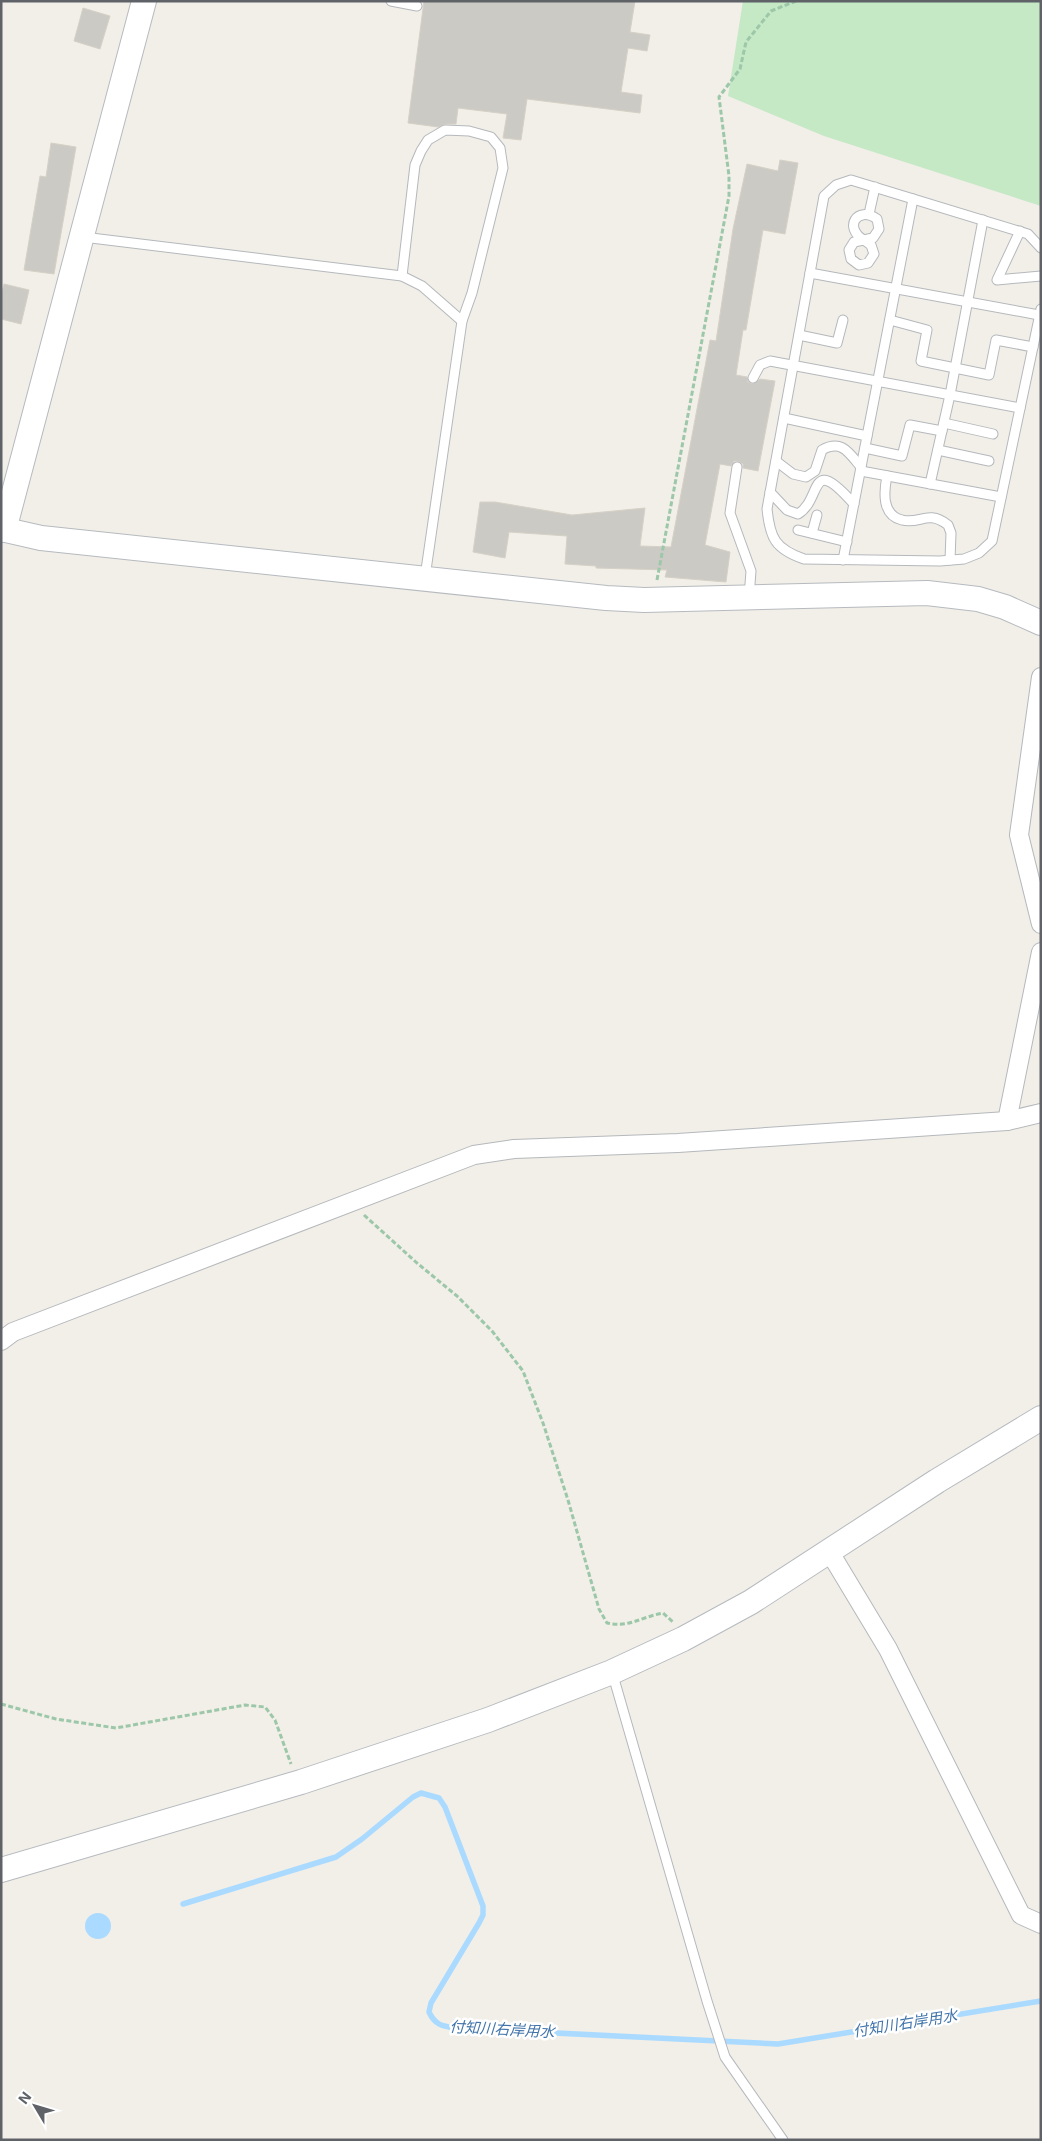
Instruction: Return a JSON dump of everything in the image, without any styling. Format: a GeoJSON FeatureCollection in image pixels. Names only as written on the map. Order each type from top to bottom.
{"type":"FeatureCollection","features":[{"type":"Feature","properties":{"kind":"street"},"geometry":{"type":"LineString","coordinates":[[144,1],[83,237],[2,535],[606,598],[653,600],[927,594],[978,599],[1005,607],[1041,622]]}},
{"type":"Feature","properties":{"kind":"street"},"geometry":{"type":"LineString","coordinates":[[1041,677],[1019,835],[1041,924]]}},
{"type":"Feature","properties":{"kind":"street"},"geometry":{"type":"LineString","coordinates":[[1007,1121],[1041,952]]}},
{"type":"Feature","properties":{"kind":"street"},"geometry":{"type":"LineString","coordinates":[[1,1341],[13,1332],[474,1155],[514,1149],[678,1143],[1007,1121],[1041,1114]]}},
{"type":"Feature","properties":{"kind":"street"},"geometry":{"type":"LineString","coordinates":[[1,1870],[301,1782],[488,1720],[612,1672],[683,1639],[751,1602],[937,1481],[1041,1418]]}},
{"type":"Feature","properties":{"kind":"street"},"geometry":{"type":"LineString","coordinates":[[829,1551],[888,1649],[1021,1915],[1041,1924]]}},
{"type":"Feature","properties":{"kind":"lane"},"geometry":{"type":"LineString","coordinates":[[391,1],[417,6]]}},
{"type":"Feature","properties":{"kind":"lane"},"geometry":{"type":"LineString","coordinates":[[402,276],[415,165],[421,150],[428,140],[445,130],[469,131],[491,137],[500,148],[503,168],[472,293],[462,321],[425,579]]}},
{"type":"Feature","properties":{"kind":"lane"},"geometry":{"type":"LineString","coordinates":[[810,273],[1040,316],[992,541],[979,553],[964,559],[804,559],[786,553],[776,542],[769,528],[767,509],[824,196],[836,185],[851,180],[1020,231],[1028,234],[1041,248]]}},
{"type":"Feature","properties":{"kind":"lane"},"geometry":{"type":"LineString","coordinates":[[869,214],[875,187]]}},
{"type":"Feature","properties":{"kind":"lane"},"geometry":{"type":"LineString","coordinates":[[843,560],[913,199]]}},
{"type":"Feature","properties":{"kind":"lane"},"geometry":{"type":"LineString","coordinates":[[862,214],[869,214],[877,219],[879,229],[874,238],[864,240],[854,231],[854,224],[862,214]]}},
{"type":"Feature","properties":{"kind":"lane"},"geometry":{"type":"LineString","coordinates":[[930,484],[950,396],[983,220]]}},
{"type":"Feature","properties":{"kind":"lane"},"geometry":{"type":"LineString","coordinates":[[1020,231],[997,280],[1041,276]]}},
{"type":"Feature","properties":{"kind":"lane"},"geometry":{"type":"LineString","coordinates":[[83,237],[402,276],[422,286],[462,321]]}},
{"type":"Feature","properties":{"kind":"lane"},"geometry":{"type":"LineString","coordinates":[[799,335],[837,344],[843,320]]}},
{"type":"Feature","properties":{"kind":"lane"},"geometry":{"type":"LineString","coordinates":[[890,320],[926,330],[921,361],[989,375],[996,340],[1032,348]]}},
{"type":"Feature","properties":{"kind":"lane"},"geometry":{"type":"LineString","coordinates":[[753,378],[760,365],[770,362],[1020,408]]}},
{"type":"Feature","properties":{"kind":"lane"},"geometry":{"type":"LineString","coordinates":[[784,418],[867,436]]}},
{"type":"Feature","properties":{"kind":"lane"},"geometry":{"type":"LineString","coordinates":[[865,448],[902,456],[910,425],[943,427],[993,434]]}},
{"type":"Feature","properties":{"kind":"lane"},"geometry":{"type":"LineString","coordinates":[[776,461],[793,474],[806,477],[815,471],[822,450],[830,446],[840,446],[848,451],[861,469],[887,476],[1001,497]]}},
{"type":"Feature","properties":{"kind":"lane"},"geometry":{"type":"LineString","coordinates":[[938,450],[989,460]]}},
{"type":"Feature","properties":{"kind":"lane"},"geometry":{"type":"LineString","coordinates":[[737,467],[730,514],[751,571],[749,598]]}},
{"type":"Feature","properties":{"kind":"lane"},"geometry":{"type":"LineString","coordinates":[[887,476],[884,496],[886,506],[894,515],[902,520],[933,517],[948,525],[951,533],[950,560]]}},
{"type":"Feature","properties":{"kind":"lane"},"geometry":{"type":"LineString","coordinates":[[770,492],[787,510],[798,514],[805,509],[816,485],[821,481],[828,480],[836,484],[854,504]]}},
{"type":"Feature","properties":{"kind":"lane"},"geometry":{"type":"LineString","coordinates":[[812,533],[817,515]]}},
{"type":"Feature","properties":{"kind":"lane"},"geometry":{"type":"LineString","coordinates":[[798,530],[847,542]]}},
{"type":"Feature","properties":{"kind":"lane"},"geometry":{"type":"LineString","coordinates":[[612,1672],[706,2001],[725,2056],[783,2140]]}},
{"type":"Feature","properties":{"kind":"path"},"geometry":{"type":"LineString","coordinates":[[653,600],[729,196],[729,176],[719,97],[740,69],[746,42],[752,34],[771,11],[796,1]]}},
{"type":"Feature","properties":{"kind":"path"},"geometry":{"type":"LineString","coordinates":[[350,1202],[417,1263],[457,1296],[492,1331],[523,1371],[543,1423],[568,1500],[598,1609],[607,1623],[621,1626],[649,1615],[663,1613],[676,1625],[683,1639]]}},
{"type":"Feature","properties":{"kind":"path"},"geometry":{"type":"LineString","coordinates":[[1,1704],[56,1719],[116,1728],[244,1705],[265,1707],[275,1720],[287,1756],[301,1782]]}},
{"type":"Feature","properties":{"kind":"green space"},"geometry":{"type":"Polygon","coordinates":[[[743,1],[1041,1],[1041,206],[824,136],[728,96],[743,1]]]}},
{"type":"Feature","properties":{"kind":"water"},"geometry":{"type":"Polygon","coordinates":[[[98,1913],[107,1917],[111,1926],[107,1935],[98,1939],[89,1935],[85,1926],[89,1917],[98,1913]]]}},
{"type":"Feature","properties":{"kind":"building"},"geometry":{"type":"Polygon","coordinates":[[[424,1],[635,1],[630,32],[650,35],[647,51],[628,48],[621,92],[642,95],[640,113],[527,99],[521,140],[503,138],[507,114],[458,108],[456,124],[445,124],[438,127],[408,123],[424,1]]]}},
{"type":"Feature","properties":{"kind":"building"},"geometry":{"type":"Polygon","coordinates":[[[83,8],[110,16],[100,49],[74,41],[83,8]]]}},
{"type":"Feature","properties":{"kind":"building"},"geometry":{"type":"Polygon","coordinates":[[[51,143],[76,147],[54,274],[24,270],[40,176],[46,177],[51,143]]]}},
{"type":"Feature","properties":{"kind":"building"},"geometry":{"type":"Polygon","coordinates":[[[780,160],[798,163],[785,234],[763,230],[746,330],[743,330],[736,375],[747,377],[748,382],[753,384],[760,379],[775,381],[758,471],[743,468],[743,464],[738,461],[734,461],[731,466],[720,464],[705,545],[730,552],[726,582],[665,577],[667,570],[596,568],[596,566],[565,564],[567,536],[509,532],[505,558],[473,552],[480,502],[495,502],[572,515],[645,508],[640,546],[671,547],[710,340],[716,341],[733,229],[747,164],[778,171],[780,160]]]}},
{"type":"Feature","properties":{"kind":"building"},"geometry":{"type":"Polygon","coordinates":[[[4,284],[29,290],[21,324],[1,319],[1,295],[4,284]]]}},
{"type":"Feature","properties":{"kind":"waterway","name":"付知川右岸用水"},"geometry":{"type":"LineString","coordinates":[[183,1904],[336,1857],[362,1839],[413,1797],[421,1793],[439,1798],[445,1807],[483,1906],[483,1915],[479,1923],[431,2003],[429,2012],[436,2022],[443,2025],[455,2028],[778,2044],[1041,2001]]}}]}
